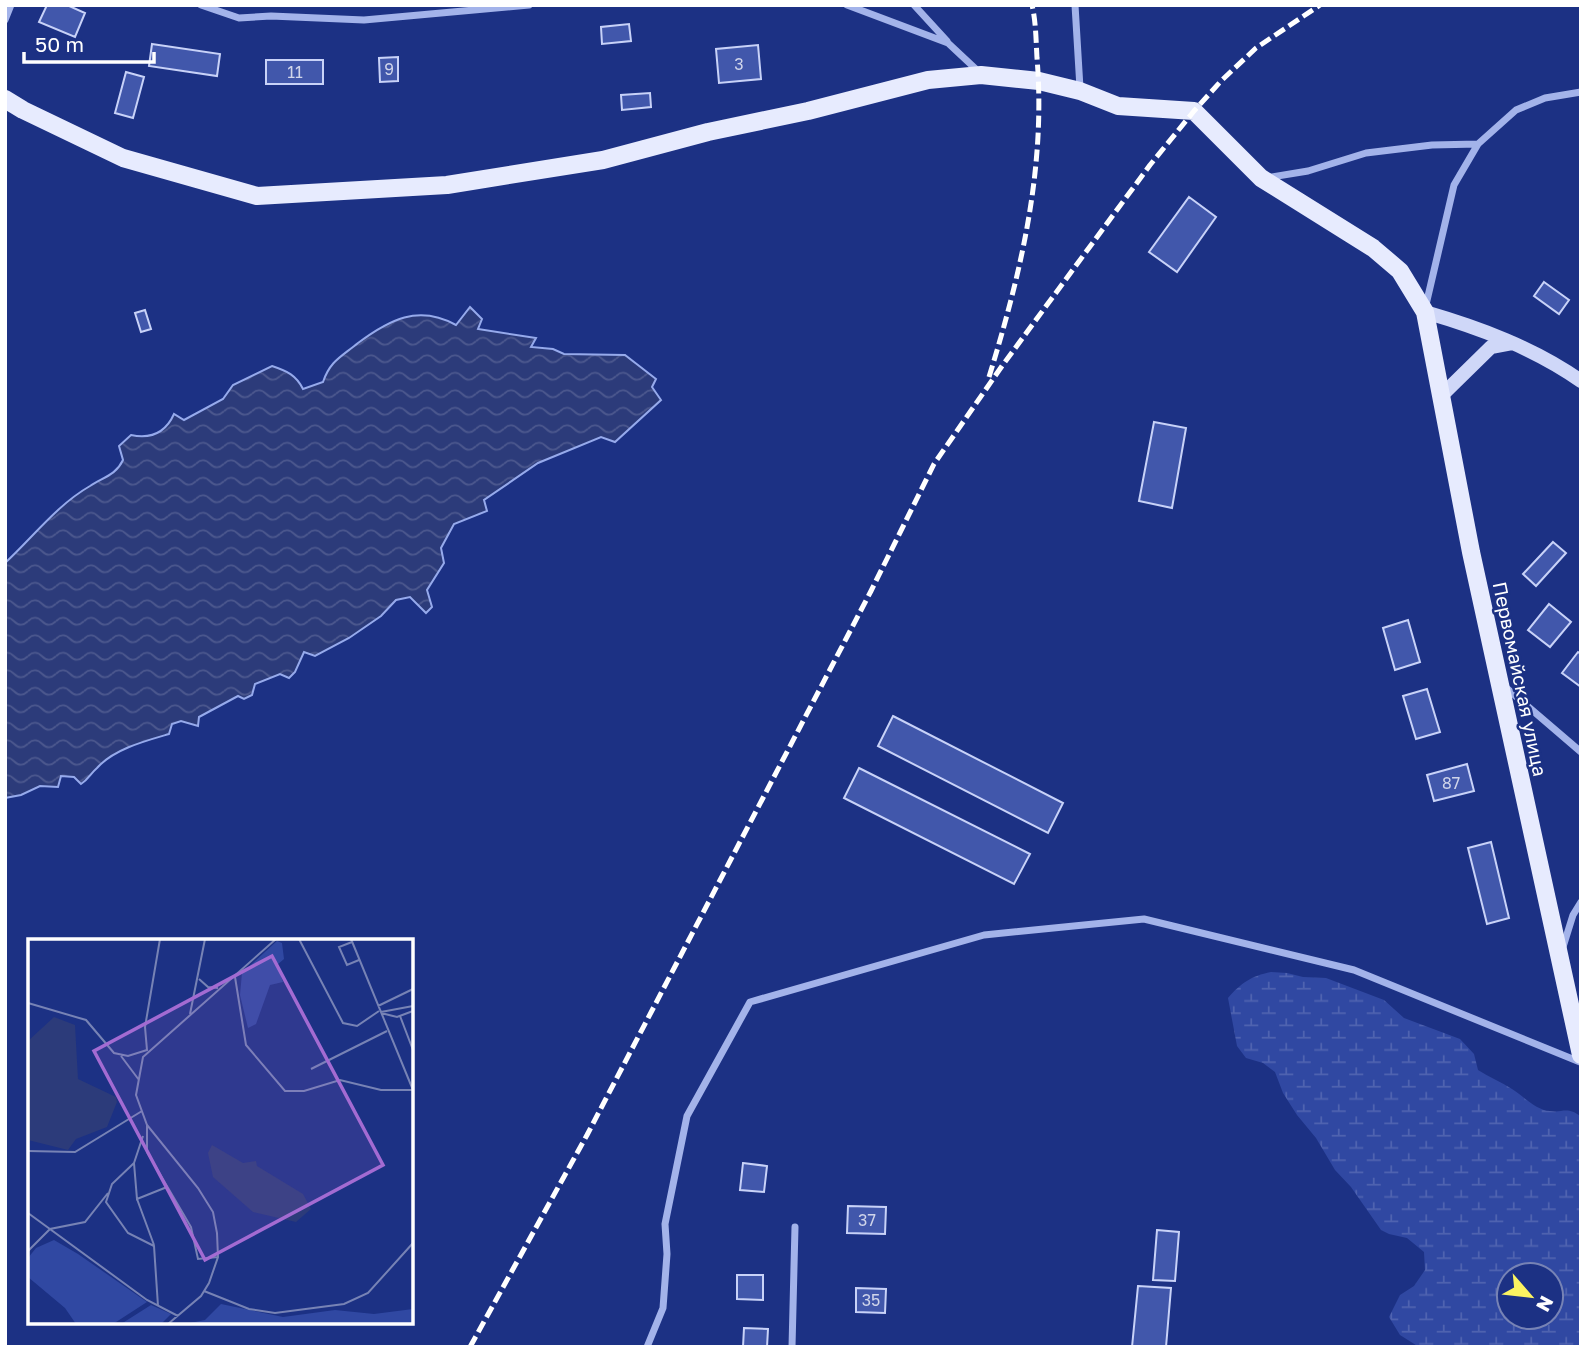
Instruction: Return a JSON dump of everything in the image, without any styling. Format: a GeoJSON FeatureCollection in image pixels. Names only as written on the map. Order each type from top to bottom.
{"type":"FeatureCollection","features":[{"type":"Feature","properties":{"kind":"main road"},"geometry":{"type":"LineString","coordinates":[[5,99],[123,158],[257,196],[447,185],[603,160],[928,80],[981,75],[1039,81],[1080,91],[1118,106],[1194,110],[1261,178],[1373,248],[1400,271],[1425,312]]}},
{"type":"Feature","properties":{"kind":"main road","name":"Первомайская улица"},"geometry":{"type":"LineString","coordinates":[[1425,312],[1498,681],[1581,1055]]}},
{"type":"Feature","properties":{"kind":"street"},"geometry":{"type":"LineString","coordinates":[[5,20],[11,5]]}},
{"type":"Feature","properties":{"kind":"street"},"geometry":{"type":"LineString","coordinates":[[201,5],[239,18],[271,16],[364,20],[529,5]]}},
{"type":"Feature","properties":{"kind":"street"},"geometry":{"type":"LineString","coordinates":[[847,5],[948,43]]}},
{"type":"Feature","properties":{"kind":"street"},"geometry":{"type":"LineString","coordinates":[[914,5],[981,75]]}},
{"type":"Feature","properties":{"kind":"street"},"geometry":{"type":"LineString","coordinates":[[1074,5],[1080,91]]}},
{"type":"Feature","properties":{"kind":"street"},"geometry":{"type":"LineString","coordinates":[[1581,92],[1545,98],[1516,110],[1478,144],[1454,185],[1425,312],[1468,324],[1514,343],[1581,381]]}},
{"type":"Feature","properties":{"kind":"street"},"geometry":{"type":"LineString","coordinates":[[1261,178],[1308,171],[1366,153],[1432,145],[1478,144]]}},
{"type":"Feature","properties":{"kind":"street"},"geometry":{"type":"LineString","coordinates":[[1441,396],[1491,347],[1514,343]]}},
{"type":"Feature","properties":{"kind":"street"},"geometry":{"type":"LineString","coordinates":[[1498,681],[1581,752]]}},
{"type":"Feature","properties":{"kind":"street"},"geometry":{"type":"LineString","coordinates":[[1559,958],[1573,915],[1581,902]]}},
{"type":"Feature","properties":{"kind":"street"},"geometry":{"type":"LineString","coordinates":[[647,1347],[663,1308],[667,1254],[665,1224],[687,1116],[750,1002],[984,935],[1144,919],[1354,970],[1581,1062]]}},
{"type":"Feature","properties":{"kind":"street"},"geometry":{"type":"LineString","coordinates":[[792,1347],[795,1227]]}},
{"type":"Feature","properties":{"kind":"green space"},"geometry":{"type":"Polygon","coordinates":[[[1271,972],[1326,978],[1384,1000],[1404,1018],[1460,1039],[1474,1054],[1478,1070],[1535,1105],[1550,1111],[1569,1111],[1581,1117],[1581,1347],[1419,1347],[1400,1335],[1389,1317],[1400,1295],[1414,1286],[1425,1270],[1424,1252],[1407,1238],[1381,1230],[1297,1115],[1283,1093],[1275,1072],[1263,1063],[1246,1058],[1237,1046],[1228,998],[1237,988],[1271,972]]]}},
{"type":"Feature","properties":{"kind":"water"},"geometry":{"type":"Polygon","coordinates":[[[470,307],[482,319],[478,329],[536,338],[531,347],[553,349],[564,354],[625,355],[656,379],[652,387],[661,400],[615,442],[601,437],[538,463],[484,500],[487,511],[454,524],[441,548],[444,563],[427,590],[432,607],[426,613],[410,597],[396,600],[381,616],[349,638],[315,656],[304,652],[295,672],[289,678],[280,674],[255,684],[252,695],[244,699],[238,696],[199,717],[198,726],[181,721],[172,724],[169,734],[130,746],[112,756],[81,784],[74,777],[61,776],[58,787],[40,786],[21,795],[5,798],[5,563],[67,502],[117,469],[123,460],[119,446],[131,435],[156,434],[174,414],[184,420],[223,399],[233,385],[272,366],[290,374],[303,389],[323,382],[337,360],[381,328],[416,315],[442,319],[456,325],[470,307]]]}},
{"type":"Feature","properties":{"kind":"building"},"geometry":{"type":"Polygon","coordinates":[[[47,5],[67,5],[85,13],[75,37],[39,22],[47,5]]]}},
{"type":"Feature","properties":{"kind":"building"},"geometry":{"type":"Polygon","coordinates":[[[629,24],[631,41],[602,44],[601,27],[629,24]]]}},
{"type":"Feature","properties":{"kind":"building"},"geometry":{"type":"Polygon","coordinates":[[[152,44],[220,54],[217,76],[149,66],[152,44]]]}},
{"type":"Feature","properties":{"kind":"building"},"geometry":{"type":"Polygon","coordinates":[[[758,45],[761,79],[719,83],[716,49],[758,45]]]}},
{"type":"Feature","properties":{"kind":"building"},"geometry":{"type":"Polygon","coordinates":[[[398,57],[398,81],[380,82],[379,58],[398,57]]]}},
{"type":"Feature","properties":{"kind":"building"},"geometry":{"type":"Polygon","coordinates":[[[266,60],[323,60],[323,84],[266,84],[266,60]]]}},
{"type":"Feature","properties":{"kind":"building"},"geometry":{"type":"Polygon","coordinates":[[[126,72],[144,77],[133,118],[115,113],[126,72]]]}},
{"type":"Feature","properties":{"kind":"building"},"geometry":{"type":"Polygon","coordinates":[[[650,93],[651,107],[622,110],[621,95],[650,93]]]}},
{"type":"Feature","properties":{"kind":"building"},"geometry":{"type":"Polygon","coordinates":[[[1189,197],[1216,217],[1177,272],[1149,252],[1189,197]]]}},
{"type":"Feature","properties":{"kind":"building"},"geometry":{"type":"Polygon","coordinates":[[[1544,282],[1569,300],[1559,314],[1534,296],[1544,282]]]}},
{"type":"Feature","properties":{"kind":"building"},"geometry":{"type":"Polygon","coordinates":[[[145,310],[151,329],[141,332],[135,313],[145,310]]]}},
{"type":"Feature","properties":{"kind":"building"},"geometry":{"type":"Polygon","coordinates":[[[1154,422],[1186,428],[1172,508],[1139,501],[1154,422]]]}},
{"type":"Feature","properties":{"kind":"building"},"geometry":{"type":"Polygon","coordinates":[[[1553,542],[1566,553],[1536,586],[1523,574],[1553,542]]]}},
{"type":"Feature","properties":{"kind":"building"},"geometry":{"type":"Polygon","coordinates":[[[1549,604],[1571,622],[1550,647],[1528,630],[1549,604]]]}},
{"type":"Feature","properties":{"kind":"building"},"geometry":{"type":"Polygon","coordinates":[[[1408,620],[1420,662],[1395,670],[1383,628],[1408,620]]]}},
{"type":"Feature","properties":{"kind":"building"},"geometry":{"type":"Polygon","coordinates":[[[1578,652],[1581,654],[1581,687],[1562,673],[1578,652]]]}},
{"type":"Feature","properties":{"kind":"building"},"geometry":{"type":"Polygon","coordinates":[[[1427,689],[1440,732],[1416,739],[1403,696],[1427,689]]]}},
{"type":"Feature","properties":{"kind":"building"},"geometry":{"type":"Polygon","coordinates":[[[893,716],[1063,803],[1048,833],[878,746],[893,716]]]}},
{"type":"Feature","properties":{"kind":"building"},"geometry":{"type":"Polygon","coordinates":[[[1467,764],[1474,791],[1434,801],[1427,775],[1467,764]]]}},
{"type":"Feature","properties":{"kind":"building"},"geometry":{"type":"Polygon","coordinates":[[[859,768],[1030,854],[1014,884],[844,798],[859,768]]]}},
{"type":"Feature","properties":{"kind":"building"},"geometry":{"type":"Polygon","coordinates":[[[1491,842],[1509,918],[1487,924],[1468,848],[1491,842]]]}},
{"type":"Feature","properties":{"kind":"building"},"geometry":{"type":"Polygon","coordinates":[[[743,1163],[767,1166],[764,1192],[740,1190],[743,1163]]]}},
{"type":"Feature","properties":{"kind":"building"},"geometry":{"type":"Polygon","coordinates":[[[848,1206],[886,1207],[885,1234],[847,1233],[848,1206]]]}},
{"type":"Feature","properties":{"kind":"building"},"geometry":{"type":"Polygon","coordinates":[[[1157,1230],[1179,1232],[1175,1281],[1153,1280],[1157,1230]]]}},
{"type":"Feature","properties":{"kind":"building"},"geometry":{"type":"Polygon","coordinates":[[[737,1275],[763,1275],[763,1300],[737,1299],[737,1275]]]}},
{"type":"Feature","properties":{"kind":"building"},"geometry":{"type":"Polygon","coordinates":[[[1138,1286],[1171,1288],[1166,1347],[1132,1347],[1138,1286]]]}},
{"type":"Feature","properties":{"kind":"building"},"geometry":{"type":"Polygon","coordinates":[[[856,1288],[886,1289],[885,1313],[856,1312],[856,1288]]]}},
{"type":"Feature","properties":{"kind":"building"},"geometry":{"type":"Polygon","coordinates":[[[744,1328],[768,1329],[767,1347],[743,1347],[744,1328]]]}},
{"type":"Feature","properties":{"kind":"railway"},"geometry":{"type":"LineString","coordinates":[[989,377],[1021,259],[1034,180],[1039,99],[1032,5]]}},
{"type":"Feature","properties":{"kind":"railway"},"geometry":{"type":"LineString","coordinates":[[470,1347],[587,1135],[871,591],[934,464],[1002,366],[1150,165],[1194,111],[1256,48],[1320,5]]}}]}
